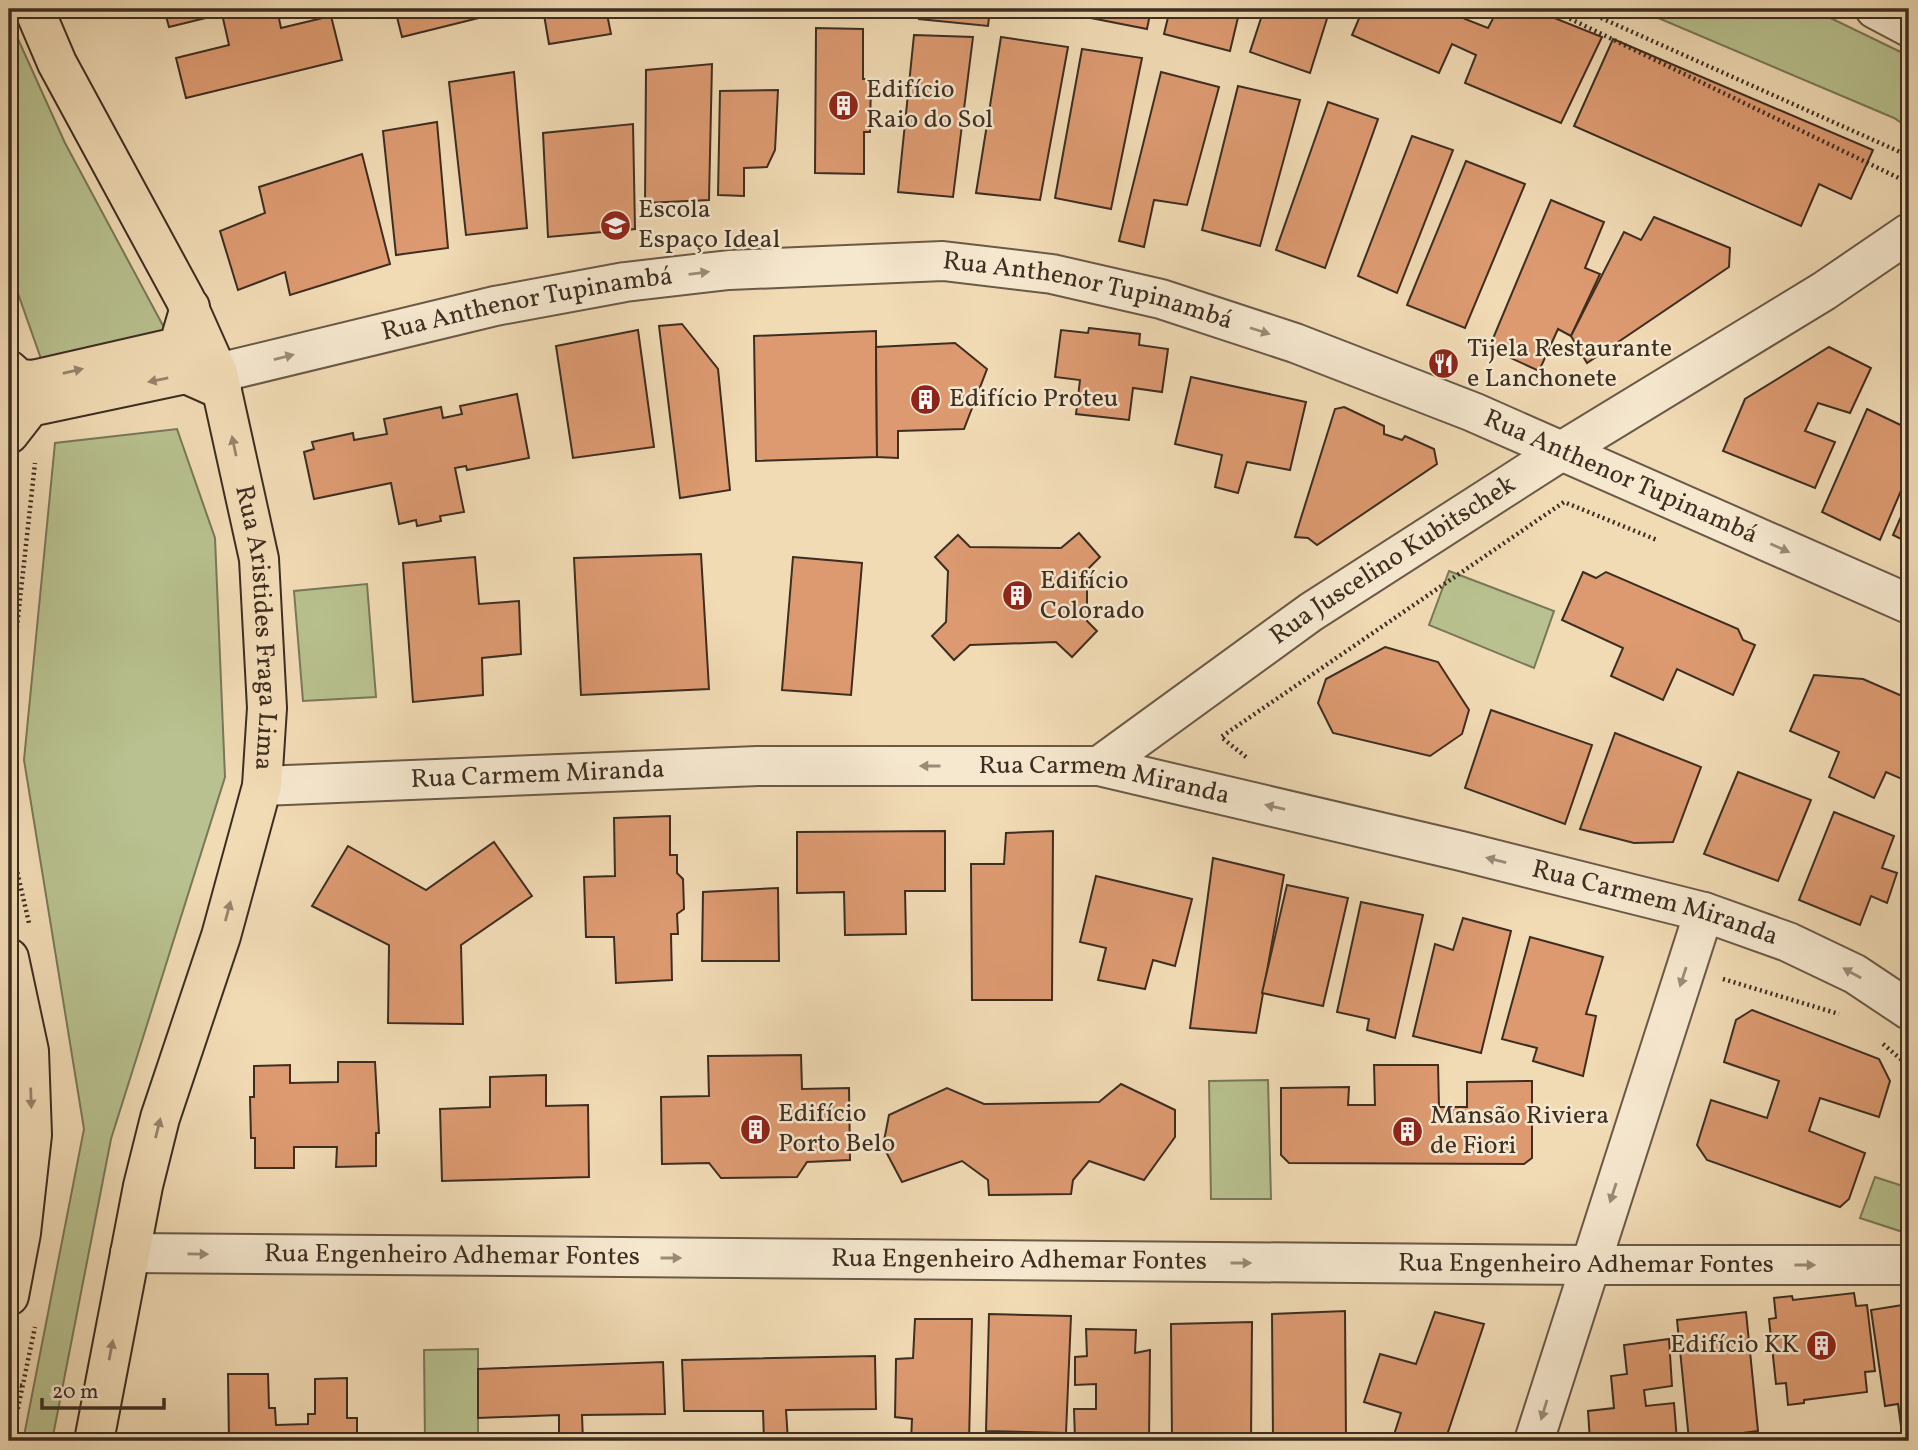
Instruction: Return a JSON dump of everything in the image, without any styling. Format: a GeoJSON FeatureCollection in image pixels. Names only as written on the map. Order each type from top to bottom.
{"type":"FeatureCollection","features":[{"type":"Feature","properties":{"kind":"main road","name":"Rua Aristides Fraga Lima"},"geometry":{"type":"LineString","coordinates":[[34,9],[57,63],[190,307],[220,382],[259,559],[267,708],[262,786],[221,936],[160,1118],[143,1186],[94,1441]]}},
{"type":"Feature","properties":{"kind":"main road"},"geometry":{"type":"LineString","coordinates":[[9,370],[19,379],[33,380],[173,348],[180,341],[190,307]]}},
{"type":"Feature","properties":{"kind":"main road"},"geometry":{"type":"LineString","coordinates":[[18,445],[30,407],[186,374],[220,382]]}},
{"type":"Feature","properties":{"kind":"main road"},"geometry":{"type":"LineString","coordinates":[[9,395],[18,445]]}},
{"type":"Feature","properties":{"kind":"main road"},"geometry":{"type":"LineString","coordinates":[[9,961],[29,1051],[32,1135],[21,1233],[9,1296]]}},
{"type":"Feature","properties":{"kind":"street"},"geometry":{"type":"LineString","coordinates":[[1875,9],[1909,27]]}},
{"type":"Feature","properties":{"kind":"street","name":"Rua Juscelino Kubitschek"},"geometry":{"type":"LineString","coordinates":[[1099,766],[1311,612],[1560,452],[1824,291],[1909,233]]}},
{"type":"Feature","properties":{"kind":"street","name":"Rua Anthenor Tupinambá"},"geometry":{"type":"LineString","coordinates":[[220,382],[495,306],[625,282],[729,270],[943,261],[1052,274],[1161,299],[1295,343],[1474,412],[1909,604]]}},
{"type":"Feature","properties":{"kind":"street","name":"Rua Carmem Miranda"},"geometry":{"type":"LineString","coordinates":[[262,786],[758,766],[1099,766],[1461,851],[1704,912],[1788,942],[1856,974],[1909,1010]]}},
{"type":"Feature","properties":{"kind":"street"},"geometry":{"type":"LineString","coordinates":[[1534,1441],[1704,912]]}},
{"type":"Feature","properties":{"kind":"street","name":"Rua Engenheiro Adhemar Fontes"},"geometry":{"type":"LineString","coordinates":[[130,1253],[1590,1265],[1909,1265]]}},
{"type":"Feature","properties":{"kind":"path"},"geometry":{"type":"LineString","coordinates":[[1550,9],[1909,184]]}},
{"type":"Feature","properties":{"kind":"path"},"geometry":{"type":"LineString","coordinates":[[1581,9],[1909,156]]}},
{"type":"Feature","properties":{"kind":"path"},"geometry":{"type":"LineString","coordinates":[[9,699],[18,445]]}},
{"type":"Feature","properties":{"kind":"path"},"geometry":{"type":"LineString","coordinates":[[1248,760],[1221,737],[1564,502],[1666,544]]}},
{"type":"Feature","properties":{"kind":"path"},"geometry":{"type":"LineString","coordinates":[[9,807],[17,871]]}},
{"type":"Feature","properties":{"kind":"path"},"geometry":{"type":"LineString","coordinates":[[1716,990],[1722,979],[1848,1017]]}},
{"type":"Feature","properties":{"kind":"path"},"geometry":{"type":"LineString","coordinates":[[1879,1041],[1909,1066]]}},
{"type":"Feature","properties":{"kind":"path"},"geometry":{"type":"LineString","coordinates":[[9,1384],[23,1386]]}},
{"type":"Feature","properties":{"kind":"green space"},"geometry":{"type":"Polygon","coordinates":[[[1637,9],[1812,9],[1909,56],[1909,128],[1894,118],[1637,9]]]}},
{"type":"Feature","properties":{"kind":"green space"},"geometry":{"type":"Polygon","coordinates":[[[9,19],[65,143],[175,348],[45,370],[9,268],[9,19]]]}},
{"type":"Feature","properties":{"kind":"green space"},"geometry":{"type":"Polygon","coordinates":[[[177,429],[215,538],[225,777],[111,1139],[52,1441],[23,1441],[84,1129],[24,760],[55,443],[177,429]]]}},
{"type":"Feature","properties":{"kind":"green space"},"geometry":{"type":"Polygon","coordinates":[[[1449,571],[1554,611],[1534,668],[1429,625],[1449,571]]]}},
{"type":"Feature","properties":{"kind":"green space"},"geometry":{"type":"Polygon","coordinates":[[[367,584],[376,697],[303,701],[294,591],[367,584]]]}},
{"type":"Feature","properties":{"kind":"green space"},"geometry":{"type":"Polygon","coordinates":[[[1268,1080],[1271,1199],[1211,1199],[1209,1081],[1268,1080]]]}},
{"type":"Feature","properties":{"kind":"green space"},"geometry":{"type":"Polygon","coordinates":[[[1875,1177],[1909,1188],[1909,1234],[1860,1218],[1875,1177]]]}},
{"type":"Feature","properties":{"kind":"green space"},"geometry":{"type":"Polygon","coordinates":[[[478,1349],[478,1441],[425,1441],[424,1350],[478,1349]]]}},
{"type":"Feature","properties":{"kind":"building"},"geometry":{"type":"Polygon","coordinates":[[[164,9],[277,9],[281,28],[331,16],[342,60],[186,98],[176,58],[229,45],[222,14],[169,27],[164,9]]]}},
{"type":"Feature","properties":{"kind":"building"},"geometry":{"type":"Polygon","coordinates":[[[395,9],[498,9],[499,13],[402,37],[395,9]]]}},
{"type":"Feature","properties":{"kind":"building"},"geometry":{"type":"Polygon","coordinates":[[[543,9],[606,9],[611,34],[549,44],[543,9]]]}},
{"type":"Feature","properties":{"kind":"building"},"geometry":{"type":"Polygon","coordinates":[[[920,9],[990,9],[988,26],[919,19],[920,9]]]}},
{"type":"Feature","properties":{"kind":"building"},"geometry":{"type":"Polygon","coordinates":[[[1045,9],[1151,9],[1147,29],[1045,9]]]}},
{"type":"Feature","properties":{"kind":"building"},"geometry":{"type":"Polygon","coordinates":[[[1170,9],[1240,9],[1230,51],[1164,34],[1170,9]]]}},
{"type":"Feature","properties":{"kind":"building"},"geometry":{"type":"Polygon","coordinates":[[[1264,9],[1330,9],[1310,73],[1250,52],[1264,9]]]}},
{"type":"Feature","properties":{"kind":"building"},"geometry":{"type":"Polygon","coordinates":[[[1363,9],[1470,9],[1465,19],[1488,28],[1498,9],[1532,9],[1602,37],[1561,123],[1465,83],[1476,55],[1452,44],[1439,73],[1352,35],[1363,9]]]}},
{"type":"Feature","properties":{"kind":"building","name":"Edifício Raio do Sol"},"geometry":{"type":"Polygon","coordinates":[[[816,28],[863,29],[863,79],[871,79],[870,132],[864,132],[864,174],[815,173],[816,28]]]}},
{"type":"Feature","properties":{"kind":"building"},"geometry":{"type":"Polygon","coordinates":[[[914,35],[973,37],[953,197],[898,192],[914,35]]]}},
{"type":"Feature","properties":{"kind":"building"},"geometry":{"type":"Polygon","coordinates":[[[1001,37],[1068,47],[1040,200],[976,193],[1001,37]]]}},
{"type":"Feature","properties":{"kind":"building"},"geometry":{"type":"Polygon","coordinates":[[[1613,39],[1873,150],[1851,199],[1819,184],[1801,226],[1574,126],[1613,39]]]}},
{"type":"Feature","properties":{"kind":"building"},"geometry":{"type":"Polygon","coordinates":[[[1082,49],[1142,58],[1111,209],[1055,198],[1082,49]]]}},
{"type":"Feature","properties":{"kind":"building"},"geometry":{"type":"Polygon","coordinates":[[[712,64],[709,200],[645,203],[646,70],[712,64]]]}},
{"type":"Feature","properties":{"kind":"building"},"geometry":{"type":"Polygon","coordinates":[[[514,72],[527,228],[466,235],[449,82],[514,72]]]}},
{"type":"Feature","properties":{"kind":"building"},"geometry":{"type":"Polygon","coordinates":[[[1161,72],[1219,87],[1187,205],[1154,200],[1144,247],[1119,241],[1161,72]]]}},
{"type":"Feature","properties":{"kind":"building"},"geometry":{"type":"Polygon","coordinates":[[[1238,86],[1300,100],[1260,246],[1202,230],[1238,86]]]}},
{"type":"Feature","properties":{"kind":"building"},"geometry":{"type":"Polygon","coordinates":[[[778,90],[775,150],[767,167],[744,168],[744,196],[718,195],[720,91],[778,90]]]}},
{"type":"Feature","properties":{"kind":"building"},"geometry":{"type":"Polygon","coordinates":[[[1328,102],[1378,119],[1325,268],[1276,250],[1328,102]]]}},
{"type":"Feature","properties":{"kind":"building"},"geometry":{"type":"Polygon","coordinates":[[[437,122],[448,248],[396,255],[383,131],[437,122]]]}},
{"type":"Feature","properties":{"kind":"building"},"geometry":{"type":"Polygon","coordinates":[[[633,124],[635,229],[548,237],[543,133],[633,124]]]}},
{"type":"Feature","properties":{"kind":"building"},"geometry":{"type":"Polygon","coordinates":[[[1412,136],[1453,150],[1397,293],[1358,276],[1412,136]]]}},
{"type":"Feature","properties":{"kind":"building"},"geometry":{"type":"Polygon","coordinates":[[[362,154],[390,264],[290,295],[285,272],[238,290],[220,231],[265,213],[259,187],[362,154]]]}},
{"type":"Feature","properties":{"kind":"building"},"geometry":{"type":"Polygon","coordinates":[[[1466,161],[1525,184],[1465,328],[1407,305],[1466,161]]]}},
{"type":"Feature","properties":{"kind":"building"},"geometry":{"type":"Polygon","coordinates":[[[1551,200],[1604,222],[1585,268],[1600,274],[1571,336],[1558,329],[1539,371],[1489,348],[1551,200]]]}},
{"type":"Feature","properties":{"kind":"building"},"geometry":{"type":"Polygon","coordinates":[[[1654,217],[1730,248],[1729,267],[1587,363],[1571,336],[1624,232],[1641,240],[1654,217]]]}},
{"type":"Feature","properties":{"kind":"building"},"geometry":{"type":"Polygon","coordinates":[[[682,324],[718,369],[730,490],[680,498],[659,326],[682,324]]]}},
{"type":"Feature","properties":{"kind":"building"},"geometry":{"type":"Polygon","coordinates":[[[1089,328],[1140,334],[1139,345],[1168,349],[1162,392],[1133,388],[1129,420],[1076,414],[1080,380],[1055,377],[1061,330],[1088,333],[1089,328]]]}},
{"type":"Feature","properties":{"kind":"building"},"geometry":{"type":"Polygon","coordinates":[[[638,330],[654,447],[573,458],[556,346],[638,330]]]}},
{"type":"Feature","properties":{"kind":"building"},"geometry":{"type":"Polygon","coordinates":[[[876,331],[877,457],[756,461],[754,336],[876,331]]]}},
{"type":"Feature","properties":{"kind":"building","name":"Edifício Proteu"},"geometry":{"type":"Polygon","coordinates":[[[955,343],[987,369],[964,429],[898,431],[898,458],[877,457],[876,347],[955,343]]]}},
{"type":"Feature","properties":{"kind":"building"},"geometry":{"type":"Polygon","coordinates":[[[1829,347],[1871,368],[1850,413],[1818,403],[1805,431],[1835,442],[1815,488],[1723,451],[1745,399],[1829,347]]]}},
{"type":"Feature","properties":{"kind":"building"},"geometry":{"type":"Polygon","coordinates":[[[1191,377],[1306,402],[1290,470],[1247,462],[1238,493],[1215,487],[1222,455],[1175,444],[1191,377]]]}},
{"type":"Feature","properties":{"kind":"building"},"geometry":{"type":"Polygon","coordinates":[[[517,394],[529,458],[467,470],[466,466],[455,468],[464,512],[440,516],[441,521],[417,526],[416,520],[399,524],[391,483],[314,499],[304,452],[314,449],[312,442],[353,433],[354,440],[387,434],[384,419],[441,407],[443,418],[462,414],[460,406],[517,394]]]}},
{"type":"Feature","properties":{"kind":"building"},"geometry":{"type":"Polygon","coordinates":[[[1344,407],[1384,426],[1384,434],[1402,440],[1405,436],[1434,449],[1437,464],[1317,545],[1308,538],[1295,537],[1335,409],[1344,407]]]}},
{"type":"Feature","properties":{"kind":"building"},"geometry":{"type":"Polygon","coordinates":[[[1867,409],[1909,429],[1909,472],[1880,540],[1822,512],[1867,409]]]}},
{"type":"Feature","properties":{"kind":"building"},"geometry":{"type":"Polygon","coordinates":[[[1909,498],[1909,543],[1893,535],[1909,498]]]}},
{"type":"Feature","properties":{"kind":"building","name":"Edifício Colorado"},"geometry":{"type":"Polygon","coordinates":[[[1079,533],[1100,557],[1087,570],[1087,621],[1097,631],[1072,657],[1056,642],[970,645],[954,660],[932,636],[946,622],[948,571],[935,557],[958,535],[970,547],[1061,548],[1079,533]]]}},
{"type":"Feature","properties":{"kind":"building"},"geometry":{"type":"Polygon","coordinates":[[[701,554],[709,689],[581,695],[574,558],[701,554]]]}},
{"type":"Feature","properties":{"kind":"building"},"geometry":{"type":"Polygon","coordinates":[[[475,557],[479,604],[519,601],[521,654],[482,658],[483,695],[413,702],[403,563],[475,557]]]}},
{"type":"Feature","properties":{"kind":"building"},"geometry":{"type":"Polygon","coordinates":[[[793,557],[862,563],[851,695],[782,690],[793,557]]]}},
{"type":"Feature","properties":{"kind":"building"},"geometry":{"type":"Polygon","coordinates":[[[1583,572],[1596,578],[1606,572],[1738,629],[1743,640],[1755,645],[1733,695],[1677,669],[1663,700],[1611,676],[1623,648],[1562,620],[1583,572]]]}},
{"type":"Feature","properties":{"kind":"building"},"geometry":{"type":"Polygon","coordinates":[[[1385,647],[1438,662],[1469,710],[1462,734],[1430,756],[1333,733],[1318,703],[1326,679],[1385,647]]]}},
{"type":"Feature","properties":{"kind":"building"},"geometry":{"type":"Polygon","coordinates":[[[1814,675],[1863,679],[1909,699],[1909,782],[1886,772],[1874,798],[1829,777],[1839,752],[1790,731],[1814,675]]]}},
{"type":"Feature","properties":{"kind":"building"},"geometry":{"type":"Polygon","coordinates":[[[1491,710],[1592,745],[1565,824],[1465,788],[1491,710]]]}},
{"type":"Feature","properties":{"kind":"building"},"geometry":{"type":"Polygon","coordinates":[[[1615,733],[1701,767],[1673,842],[1634,843],[1580,829],[1615,733]]]}},
{"type":"Feature","properties":{"kind":"building"},"geometry":{"type":"Polygon","coordinates":[[[1738,772],[1811,800],[1778,881],[1704,854],[1738,772]]]}},
{"type":"Feature","properties":{"kind":"building"},"geometry":{"type":"Polygon","coordinates":[[[1834,812],[1894,836],[1882,868],[1897,873],[1887,903],[1871,896],[1860,925],[1799,900],[1834,812]]]}},
{"type":"Feature","properties":{"kind":"building"},"geometry":{"type":"Polygon","coordinates":[[[670,816],[670,855],[677,855],[677,873],[683,879],[684,909],[677,914],[678,934],[671,934],[672,980],[616,983],[614,937],[586,937],[584,877],[615,876],[614,818],[670,816]]]}},
{"type":"Feature","properties":{"kind":"building"},"geometry":{"type":"Polygon","coordinates":[[[945,831],[945,891],[905,891],[906,934],[845,935],[844,892],[797,893],[797,832],[945,831]]]}},
{"type":"Feature","properties":{"kind":"building"},"geometry":{"type":"Polygon","coordinates":[[[1053,831],[1052,1000],[972,1000],[971,864],[1004,864],[1006,833],[1053,831]]]}},
{"type":"Feature","properties":{"kind":"building"},"geometry":{"type":"Polygon","coordinates":[[[494,842],[532,896],[461,945],[463,1024],[388,1023],[389,945],[312,906],[348,846],[426,890],[494,842]]]}},
{"type":"Feature","properties":{"kind":"building"},"geometry":{"type":"Polygon","coordinates":[[[1213,858],[1284,875],[1256,1033],[1190,1028],[1213,858]]]}},
{"type":"Feature","properties":{"kind":"building"},"geometry":{"type":"Polygon","coordinates":[[[1096,876],[1192,899],[1175,966],[1153,960],[1145,989],[1098,980],[1106,948],[1080,942],[1096,876]]]}},
{"type":"Feature","properties":{"kind":"building"},"geometry":{"type":"Polygon","coordinates":[[[1287,885],[1348,898],[1323,1006],[1262,993],[1287,885]]]}},
{"type":"Feature","properties":{"kind":"building"},"geometry":{"type":"Polygon","coordinates":[[[778,888],[779,961],[702,961],[703,892],[778,888]]]}},
{"type":"Feature","properties":{"kind":"building"},"geometry":{"type":"Polygon","coordinates":[[[1361,902],[1423,915],[1395,1038],[1367,1030],[1369,1019],[1337,1012],[1361,902]]]}},
{"type":"Feature","properties":{"kind":"building"},"geometry":{"type":"Polygon","coordinates":[[[1463,918],[1511,931],[1481,1053],[1413,1036],[1435,944],[1453,950],[1463,918]]]}},
{"type":"Feature","properties":{"kind":"building"},"geometry":{"type":"Polygon","coordinates":[[[1530,937],[1603,957],[1586,1014],[1596,1016],[1583,1076],[1533,1061],[1537,1048],[1502,1039],[1530,937]]]}},
{"type":"Feature","properties":{"kind":"building"},"geometry":{"type":"Polygon","coordinates":[[[1752,1010],[1879,1059],[1890,1081],[1879,1117],[1820,1098],[1809,1131],[1865,1153],[1849,1199],[1840,1207],[1707,1160],[1697,1145],[1711,1100],[1767,1118],[1779,1081],[1724,1062],[1736,1020],[1752,1010]]]}},
{"type":"Feature","properties":{"kind":"building","name":"Edifício Porto Belo"},"geometry":{"type":"Polygon","coordinates":[[[801,1055],[802,1089],[849,1088],[850,1160],[807,1162],[797,1177],[721,1178],[709,1163],[662,1164],[661,1097],[709,1096],[708,1056],[801,1055]]]}},
{"type":"Feature","properties":{"kind":"building"},"geometry":{"type":"Polygon","coordinates":[[[338,1062],[375,1062],[379,1133],[376,1133],[376,1166],[336,1167],[337,1147],[294,1147],[294,1168],[255,1168],[255,1138],[251,1138],[250,1097],[254,1097],[254,1066],[290,1065],[290,1083],[338,1082],[338,1062]]]}},
{"type":"Feature","properties":{"kind":"building","name":"Mansão Riviera de Fiori"},"geometry":{"type":"Polygon","coordinates":[[[1374,1065],[1438,1065],[1439,1107],[1467,1107],[1467,1082],[1532,1081],[1532,1158],[1524,1164],[1289,1163],[1281,1155],[1281,1088],[1349,1087],[1348,1105],[1375,1105],[1374,1065]]]}},
{"type":"Feature","properties":{"kind":"building"},"geometry":{"type":"Polygon","coordinates":[[[546,1075],[546,1106],[588,1105],[589,1177],[442,1181],[440,1109],[490,1107],[490,1077],[546,1075]]]}},
{"type":"Feature","properties":{"kind":"building"},"geometry":{"type":"Polygon","coordinates":[[[1121,1084],[1175,1110],[1175,1137],[1144,1180],[1089,1161],[1073,1180],[1071,1194],[989,1195],[988,1180],[962,1161],[902,1182],[883,1146],[889,1115],[947,1088],[984,1104],[1099,1102],[1121,1084]]]}},
{"type":"Feature","properties":{"kind":"building","name":"Edifício KK"},"geometry":{"type":"Polygon","coordinates":[[[1854,1293],[1856,1306],[1867,1305],[1875,1371],[1865,1372],[1867,1392],[1804,1400],[1804,1403],[1788,1405],[1786,1383],[1776,1384],[1769,1319],[1776,1318],[1774,1298],[1792,1296],[1793,1300],[1854,1293]]]}},
{"type":"Feature","properties":{"kind":"building"},"geometry":{"type":"Polygon","coordinates":[[[1909,1304],[1909,1441],[1903,1441],[1898,1404],[1885,1406],[1871,1310],[1909,1304]]]}},
{"type":"Feature","properties":{"kind":"building"},"geometry":{"type":"Polygon","coordinates":[[[1345,1311],[1346,1441],[1273,1441],[1272,1314],[1345,1311]]]}},
{"type":"Feature","properties":{"kind":"building"},"geometry":{"type":"Polygon","coordinates":[[[1435,1312],[1484,1324],[1445,1441],[1392,1441],[1401,1413],[1364,1402],[1380,1354],[1416,1364],[1435,1312]]]}},
{"type":"Feature","properties":{"kind":"building"},"geometry":{"type":"Polygon","coordinates":[[[1746,1312],[1758,1431],[1689,1440],[1677,1320],[1746,1312]]]}},
{"type":"Feature","properties":{"kind":"building"},"geometry":{"type":"Polygon","coordinates":[[[989,1314],[1071,1316],[1066,1433],[986,1431],[989,1314]]]}},
{"type":"Feature","properties":{"kind":"building"},"geometry":{"type":"Polygon","coordinates":[[[915,1319],[972,1319],[969,1441],[911,1441],[912,1419],[895,1417],[896,1359],[913,1358],[915,1319]]]}},
{"type":"Feature","properties":{"kind":"building"},"geometry":{"type":"Polygon","coordinates":[[[1252,1322],[1251,1441],[1172,1441],[1171,1324],[1252,1322]]]}},
{"type":"Feature","properties":{"kind":"building"},"geometry":{"type":"Polygon","coordinates":[[[1086,1329],[1136,1330],[1135,1353],[1150,1350],[1149,1441],[1075,1439],[1074,1409],[1096,1409],[1096,1384],[1075,1385],[1075,1357],[1087,1356],[1086,1329]]]}},
{"type":"Feature","properties":{"kind":"building"},"geometry":{"type":"Polygon","coordinates":[[[1669,1339],[1672,1386],[1644,1390],[1646,1406],[1674,1403],[1677,1441],[1590,1441],[1588,1411],[1614,1408],[1611,1376],[1627,1374],[1624,1345],[1669,1339]]]}},
{"type":"Feature","properties":{"kind":"building"},"geometry":{"type":"Polygon","coordinates":[[[875,1356],[876,1409],[786,1410],[788,1441],[764,1441],[763,1411],[684,1411],[682,1360],[875,1356]]]}},
{"type":"Feature","properties":{"kind":"building"},"geometry":{"type":"Polygon","coordinates":[[[663,1362],[665,1414],[582,1415],[583,1441],[559,1441],[559,1415],[478,1418],[478,1369],[663,1362]]]}},
{"type":"Feature","properties":{"kind":"building"},"geometry":{"type":"Polygon","coordinates":[[[228,1374],[268,1374],[269,1408],[275,1408],[276,1425],[308,1424],[308,1414],[315,1414],[315,1379],[347,1378],[347,1418],[357,1418],[357,1441],[229,1441],[228,1374]]]}},
{"type":"Feature","properties":{"kind":"building"},"geometry":{"type":"Polygon","coordinates":[[[1836,1434],[1837,1441],[1801,1441],[1836,1434]]]}},
{"type":"Feature","properties":{"kind":"place","name":"Edifício Raio do Sol"},"geometry":{"type":"Point","coordinates":[843,105]}},
{"type":"Feature","properties":{"kind":"place","name":"Escola Espaço Ideal"},"geometry":{"type":"Point","coordinates":[615,225]}},
{"type":"Feature","properties":{"kind":"place","name":"Tijela Restaurante e Lanchonete"},"geometry":{"type":"Point","coordinates":[1444,364]}},
{"type":"Feature","properties":{"kind":"place","name":"Edifício Proteu"},"geometry":{"type":"Point","coordinates":[926,399]}},
{"type":"Feature","properties":{"kind":"place","name":"Edifício Colorado"},"geometry":{"type":"Point","coordinates":[1017,596]}},
{"type":"Feature","properties":{"kind":"place","name":"Edifício Porto Belo"},"geometry":{"type":"Point","coordinates":[755,1129]}},
{"type":"Feature","properties":{"kind":"place","name":"Mansão Riviera de Fiori"},"geometry":{"type":"Point","coordinates":[1407,1131]}},
{"type":"Feature","properties":{"kind":"place","name":"Edifício KK"},"geometry":{"type":"Point","coordinates":[1822,1345]}}]}
